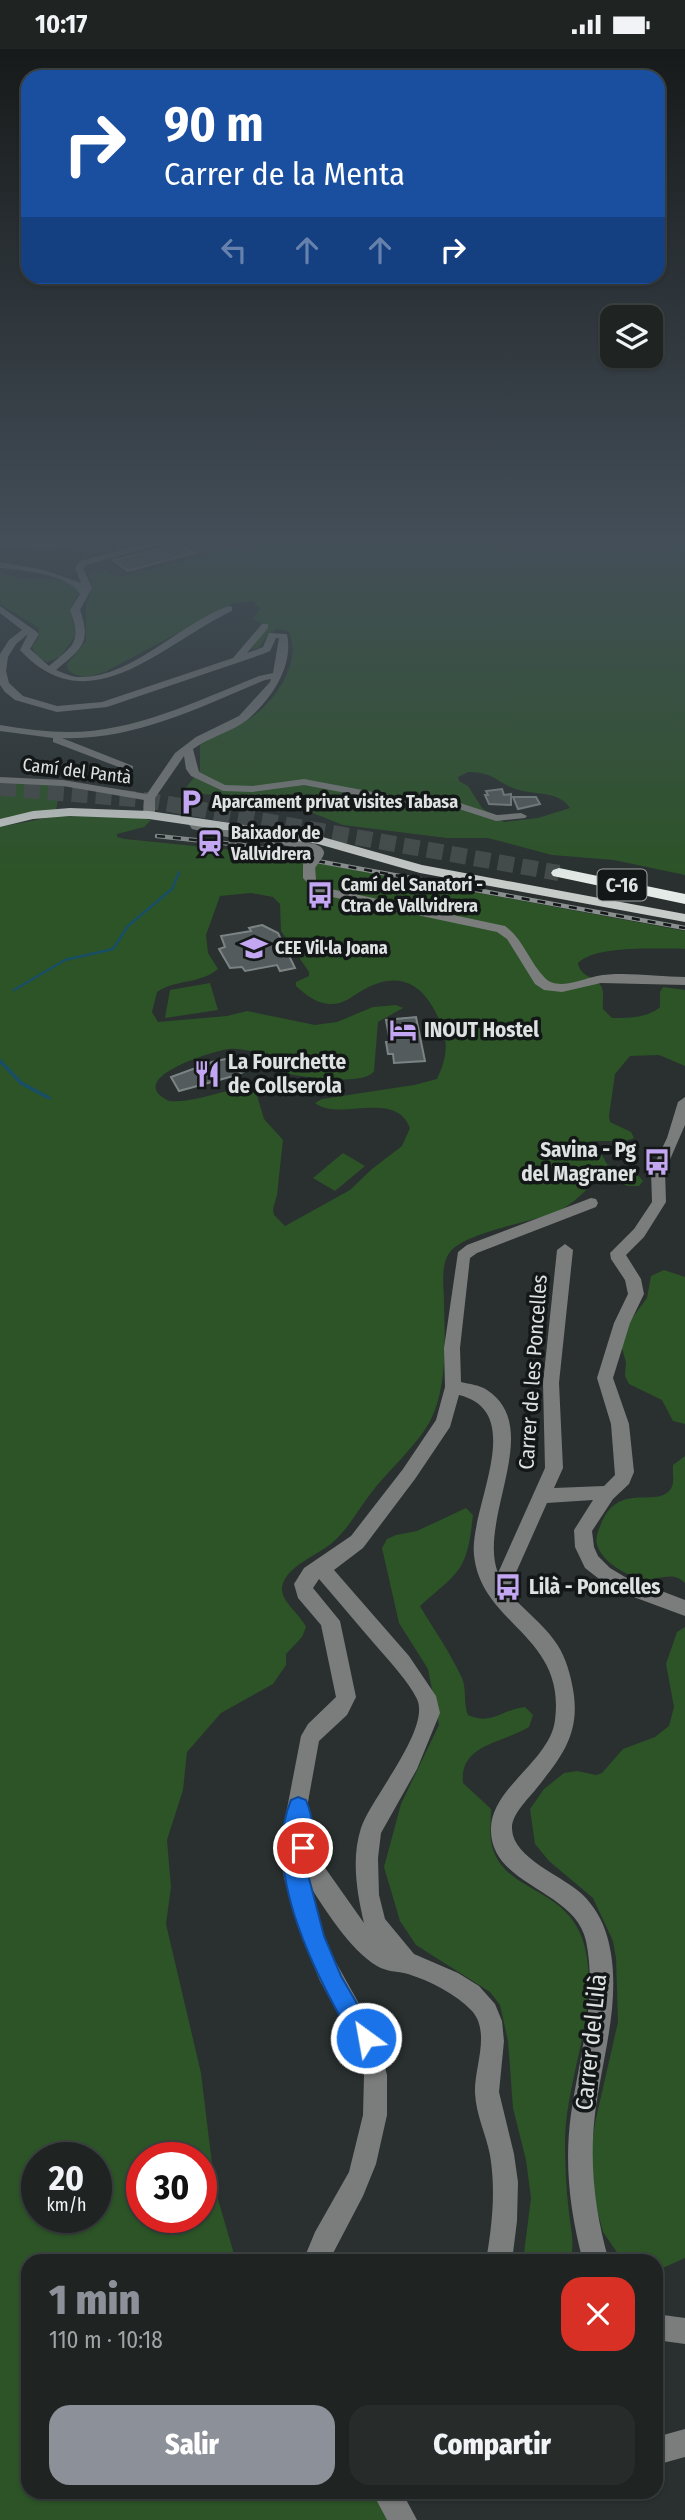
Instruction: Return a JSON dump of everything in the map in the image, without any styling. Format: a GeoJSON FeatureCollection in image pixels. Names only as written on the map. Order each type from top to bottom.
{"type":"FeatureCollection","features":[{"type":"Feature","properties":{"kind":"highway","name":"C-16"},"geometry":{"type":"LineString","coordinates":[[559,873],[685,899]]}},
{"type":"Feature","properties":{"kind":"main road"},"geometry":{"type":"LineString","coordinates":[[0,823],[33,815],[70,812],[149,815],[319,840],[432,871],[685,918]]}},
{"type":"Feature","properties":{"kind":"street"},"geometry":{"type":"LineString","coordinates":[[5,653],[1,671],[8,690],[19,698],[57,709],[103,705],[256,653]]}},
{"type":"Feature","properties":{"kind":"street"},"geometry":{"type":"LineString","coordinates":[[28,653],[37,664],[78,682],[124,669],[151,653]]}},
{"type":"Feature","properties":{"kind":"street"},"geometry":{"type":"LineString","coordinates":[[51,670],[66,653]]}},
{"type":"Feature","properties":{"kind":"street"},"geometry":{"type":"LineString","coordinates":[[236,659],[241,653]]}},
{"type":"Feature","properties":{"kind":"street"},"geometry":{"type":"LineString","coordinates":[[149,815],[150,798],[179,755],[188,747],[243,718],[271,688],[278,675],[283,653]]}},
{"type":"Feature","properties":{"kind":"street"},"geometry":{"type":"LineString","coordinates":[[0,728],[53,736],[97,734],[139,726],[262,678],[278,675]]}},
{"type":"Feature","properties":{"kind":"street"},"geometry":{"type":"LineString","coordinates":[[53,736],[129,768]]}},
{"type":"Feature","properties":{"kind":"street"},"geometry":{"type":"LineString","coordinates":[[188,747],[191,769],[195,774],[223,788],[253,789],[304,782],[394,800],[460,806],[491,817],[522,816]]}},
{"type":"Feature","properties":{"kind":"street","name":"Camí del Pantà"},"geometry":{"type":"LineString","coordinates":[[0,780],[63,783],[150,798]]}},
{"type":"Feature","properties":{"kind":"street"},"geometry":{"type":"LineString","coordinates":[[194,823],[196,827],[221,833],[311,846],[318,853],[309,866],[308,877],[322,891],[504,931],[526,956],[540,981],[549,987],[562,988],[601,979],[685,981]]}},
{"type":"Feature","properties":{"kind":"street"},"geometry":{"type":"LineString","coordinates":[[685,1102],[674,1137],[658,1171],[659,1202],[639,1233],[618,1256],[633,1279],[636,1294],[622,1323],[606,1375],[620,1424],[624,1479],[607,1494],[583,1530],[584,1546],[592,1562],[610,1579],[685,1608]]}},
{"type":"Feature","properties":{"kind":"street"},"geometry":{"type":"LineString","coordinates":[[319,2254],[325,2238],[357,2184],[369,2151],[375,2115],[376,2079],[366,2038],[333,1984],[313,1937],[292,1857],[292,1837],[309,1741],[341,1708],[346,1697],[330,1621],[303,1588],[308,1577],[357,1542],[409,1474],[444,1422],[453,1387],[452,1348],[463,1256],[472,1249],[591,1203]]}},
{"type":"Feature","properties":{"kind":"street","name":"Carrer de les Poncelles"},"geometry":{"type":"LineString","coordinates":[[542,1496],[554,1468],[551,1383],[565,1250]]}},
{"type":"Feature","properties":{"kind":"street"},"geometry":{"type":"LineString","coordinates":[[453,1387],[483,1395],[496,1407],[502,1420],[499,1469],[483,1543],[486,1570],[501,1597]]}},
{"type":"Feature","properties":{"kind":"street"},"geometry":{"type":"LineString","coordinates":[[501,1597],[504,1576],[542,1496],[598,1492],[607,1494]]}},
{"type":"Feature","properties":{"kind":"street"},"geometry":{"type":"LineString","coordinates":[[322,1569],[402,1662],[426,1696],[430,1713],[410,1762],[372,1830],[367,1859],[368,1895],[376,1925],[406,1962]]}},
{"type":"Feature","properties":{"kind":"street","name":"Carrer del Lilà"},"geometry":{"type":"LineString","coordinates":[[501,1597],[547,1645],[554,1656],[567,1708],[563,1734],[505,1814],[501,1829],[504,1846],[514,1860],[570,1896],[587,1915],[597,1937],[601,1987],[597,2033],[582,2118],[580,2158],[583,2204],[594,2254]]}},
{"type":"Feature","properties":{"kind":"street"},"geometry":{"type":"LineString","coordinates":[[298,1808],[303,1848],[313,1872],[364,1940],[383,1958],[406,1962],[467,1991],[480,2003],[491,2022],[493,2033],[488,2097],[502,2154],[507,2194],[500,2254]]}},
{"type":"Feature","properties":{"kind":"street"},"geometry":{"type":"LineString","coordinates":[[663,2328],[685,2331]]}},
{"type":"Feature","properties":{"kind":"street"},"geometry":{"type":"LineString","coordinates":[[663,2449],[685,2444]]}},
{"type":"Feature","properties":{"kind":"street"},"geometry":{"type":"LineString","coordinates":[[390,2499],[403,2520]]}},
{"type":"Feature","properties":{"kind":"green space"},"geometry":{"type":"Polygon","coordinates":[[[35,653],[63,653],[47,662],[35,653]]]}},
{"type":"Feature","properties":{"kind":"green space"},"geometry":{"type":"Polygon","coordinates":[[[76,653],[140,653],[105,672],[91,676],[73,673],[68,670],[67,664],[76,653]]]}},
{"type":"Feature","properties":{"kind":"green space"},"geometry":{"type":"Polygon","coordinates":[[[685,653],[685,875],[614,860],[552,855],[488,838],[447,838],[343,825],[285,802],[264,801],[247,808],[228,804],[216,795],[187,793],[184,790],[200,770],[200,745],[259,712],[284,680],[292,655],[685,653]],[[468,772],[458,777],[459,781],[468,786],[482,808],[504,822],[538,818],[570,808],[554,796],[519,790],[491,776],[468,772]]]}},
{"type":"Feature","properties":{"kind":"green space"},"geometry":{"type":"Polygon","coordinates":[[[0,782],[61,785],[56,810],[0,820],[0,782]]]}},
{"type":"Feature","properties":{"kind":"green space"},"geometry":{"type":"Polygon","coordinates":[[[131,816],[151,820],[144,827],[117,834],[117,837],[263,853],[685,931],[685,949],[613,951],[587,957],[578,963],[584,974],[601,986],[603,1009],[612,1018],[638,1017],[655,1011],[660,1007],[660,992],[663,987],[685,990],[685,1066],[659,1055],[630,1056],[615,1074],[609,1116],[610,1122],[631,1132],[634,1138],[626,1141],[594,1141],[607,1164],[638,1175],[643,1181],[639,1186],[629,1186],[599,1179],[561,1210],[469,1239],[450,1252],[443,1276],[445,1334],[442,1384],[426,1428],[332,1543],[295,1568],[284,1581],[284,1598],[306,1627],[302,1637],[286,1654],[286,1665],[273,1684],[221,1713],[187,1752],[183,1790],[167,1840],[171,1887],[166,1924],[201,2073],[209,2142],[126,2142],[126,2233],[217,2233],[217,2196],[234,2254],[21,2254],[21,2499],[376,2499],[387,2520],[0,2520],[0,827],[51,817],[131,816]],[[251,893],[220,896],[206,935],[208,953],[218,969],[204,977],[172,985],[157,992],[152,1012],[158,1022],[227,1016],[247,1011],[315,1025],[337,1022],[373,1007],[396,1005],[403,1008],[378,1022],[374,1071],[367,1076],[340,1080],[289,1074],[266,1067],[251,1051],[232,1049],[206,1055],[175,1067],[156,1084],[157,1093],[169,1101],[190,1100],[251,1087],[256,1092],[264,1119],[283,1140],[273,1209],[274,1215],[285,1226],[350,1190],[402,1146],[410,1128],[403,1117],[392,1110],[325,1108],[315,1103],[322,1099],[437,1079],[445,1055],[445,1040],[442,1025],[432,1005],[417,988],[408,983],[388,981],[376,984],[334,1004],[311,998],[296,986],[296,982],[309,976],[309,972],[281,931],[280,904],[273,897],[251,893]]]}},
{"type":"Feature","properties":{"kind":"green space"},"geometry":{"type":"Polygon","coordinates":[[[210,983],[218,1010],[165,1018],[170,990],[210,983]]]}},
{"type":"Feature","properties":{"kind":"green space"},"geometry":{"type":"Polygon","coordinates":[[[343,1153],[365,1166],[335,1191],[313,1178],[343,1153]]]}},
{"type":"Feature","properties":{"kind":"green space"},"geometry":{"type":"Polygon","coordinates":[[[664,1270],[685,1277],[685,1424],[673,1421],[662,1400],[629,1384],[625,1376],[626,1362],[621,1345],[630,1321],[647,1298],[651,1276],[664,1270]]]}},
{"type":"Feature","properties":{"kind":"green space"},"geometry":{"type":"Polygon","coordinates":[[[685,1456],[685,1583],[675,1577],[644,1579],[623,1572],[600,1552],[597,1537],[601,1524],[608,1511],[617,1503],[626,1499],[654,1497],[669,1491],[673,1482],[673,1465],[685,1456]]]}},
{"type":"Feature","properties":{"kind":"green space"},"geometry":{"type":"Polygon","coordinates":[[[466,1508],[473,1515],[468,1548],[460,1568],[420,1606],[462,1678],[468,1715],[484,1719],[525,1707],[533,1715],[529,1727],[475,1752],[464,1770],[463,1783],[491,1809],[491,1842],[498,1861],[520,1881],[560,1906],[580,1933],[587,1956],[587,2008],[571,2089],[565,2139],[571,2254],[524,2254],[531,2198],[526,2160],[513,2108],[508,2041],[500,2005],[490,1992],[416,1945],[400,1921],[384,1867],[401,1804],[439,1725],[428,1669],[399,1623],[382,1548],[387,1539],[417,1531],[466,1508]]]}},
{"type":"Feature","properties":{"kind":"green space"},"geometry":{"type":"Polygon","coordinates":[[[685,1627],[685,2258],[663,2268],[663,2254],[618,2254],[603,2232],[595,2201],[590,2160],[595,2123],[618,2022],[616,1958],[613,1941],[593,1898],[549,1861],[535,1844],[530,1809],[544,1789],[564,1773],[602,1773],[623,1749],[655,1737],[669,1726],[674,1707],[666,1664],[677,1632],[685,1627]]]}},
{"type":"Feature","properties":{"kind":"building"},"geometry":{"type":"Polygon","coordinates":[[[502,789],[504,795],[511,794],[511,805],[489,804],[486,791],[502,789]]]}},
{"type":"Feature","properties":{"kind":"building"},"geometry":{"type":"Polygon","coordinates":[[[513,797],[536,797],[540,804],[518,809],[513,797]]]}},
{"type":"Feature","properties":{"kind":"building","name":"CEE Vil·la Joana"},"geometry":{"type":"Polygon","coordinates":[[[262,925],[278,933],[295,968],[280,971],[277,965],[245,971],[242,967],[230,968],[219,949],[225,947],[221,936],[251,931],[249,928],[262,925]]]}},
{"type":"Feature","properties":{"kind":"building","name":"INOUT Hostel"},"geometry":{"type":"Polygon","coordinates":[[[416,1017],[425,1061],[394,1063],[393,1054],[388,1054],[386,1042],[390,1042],[386,1020],[416,1017]]]}},
{"type":"Feature","properties":{"kind":"building","name":"La Fourchette de Collserola"},"geometry":{"type":"Polygon","coordinates":[[[235,1057],[243,1072],[237,1075],[179,1091],[171,1077],[212,1062],[235,1057]]]}},
{"type":"Feature","properties":{"kind":"waterway"},"geometry":{"type":"LineString","coordinates":[[14,990],[65,960],[113,949],[128,926],[172,889],[179,872]]}},
{"type":"Feature","properties":{"kind":"waterway"},"geometry":{"type":"LineString","coordinates":[[1,1062],[21,1083],[49,1098]]}},
{"type":"Feature","properties":{"kind":"tunnel"},"geometry":{"type":"LineString","coordinates":[[0,788],[146,800],[559,873]]}},
{"type":"Feature","properties":{"kind":"railway"},"geometry":{"type":"LineString","coordinates":[[157,836],[242,845],[309,856]]}},
{"type":"Feature","properties":{"kind":"railway"},"geometry":{"type":"LineString","coordinates":[[317,861],[685,928]]}},
{"type":"Feature","properties":{"kind":"place","name":"Aparcament privat visites Tabasa"},"geometry":{"type":"Point","coordinates":[191,802]}},
{"type":"Feature","properties":{"kind":"place","name":"Baixador de Vallvidrera"},"geometry":{"type":"Point","coordinates":[210,843]}},
{"type":"Feature","properties":{"kind":"place","name":"Camí del Sanatori - Ctra de Vallvidrera"},"geometry":{"type":"Point","coordinates":[320,895]}},
{"type":"Feature","properties":{"kind":"place","name":"CEE Vil·la Joana"},"geometry":{"type":"Point","coordinates":[254,948]}},
{"type":"Feature","properties":{"kind":"place","name":"INOUT Hostel"},"geometry":{"type":"Point","coordinates":[403,1030]}},
{"type":"Feature","properties":{"kind":"place","name":"La Fourchette de Collserola"},"geometry":{"type":"Point","coordinates":[207,1074]}},
{"type":"Feature","properties":{"kind":"place","name":"Savina - Pg del Magraner"},"geometry":{"type":"Point","coordinates":[657,1162]}},
{"type":"Feature","properties":{"kind":"place","name":"Lilà - Poncelles"},"geometry":{"type":"Point","coordinates":[508,1587]}},
{"type":"Feature","properties":{"kind":"route"},"geometry":{"type":"LineString","coordinates":[[303,1848],[298,1808],[292,1837],[292,1857],[313,1937],[333,1984],[366,2038]]}}]}
